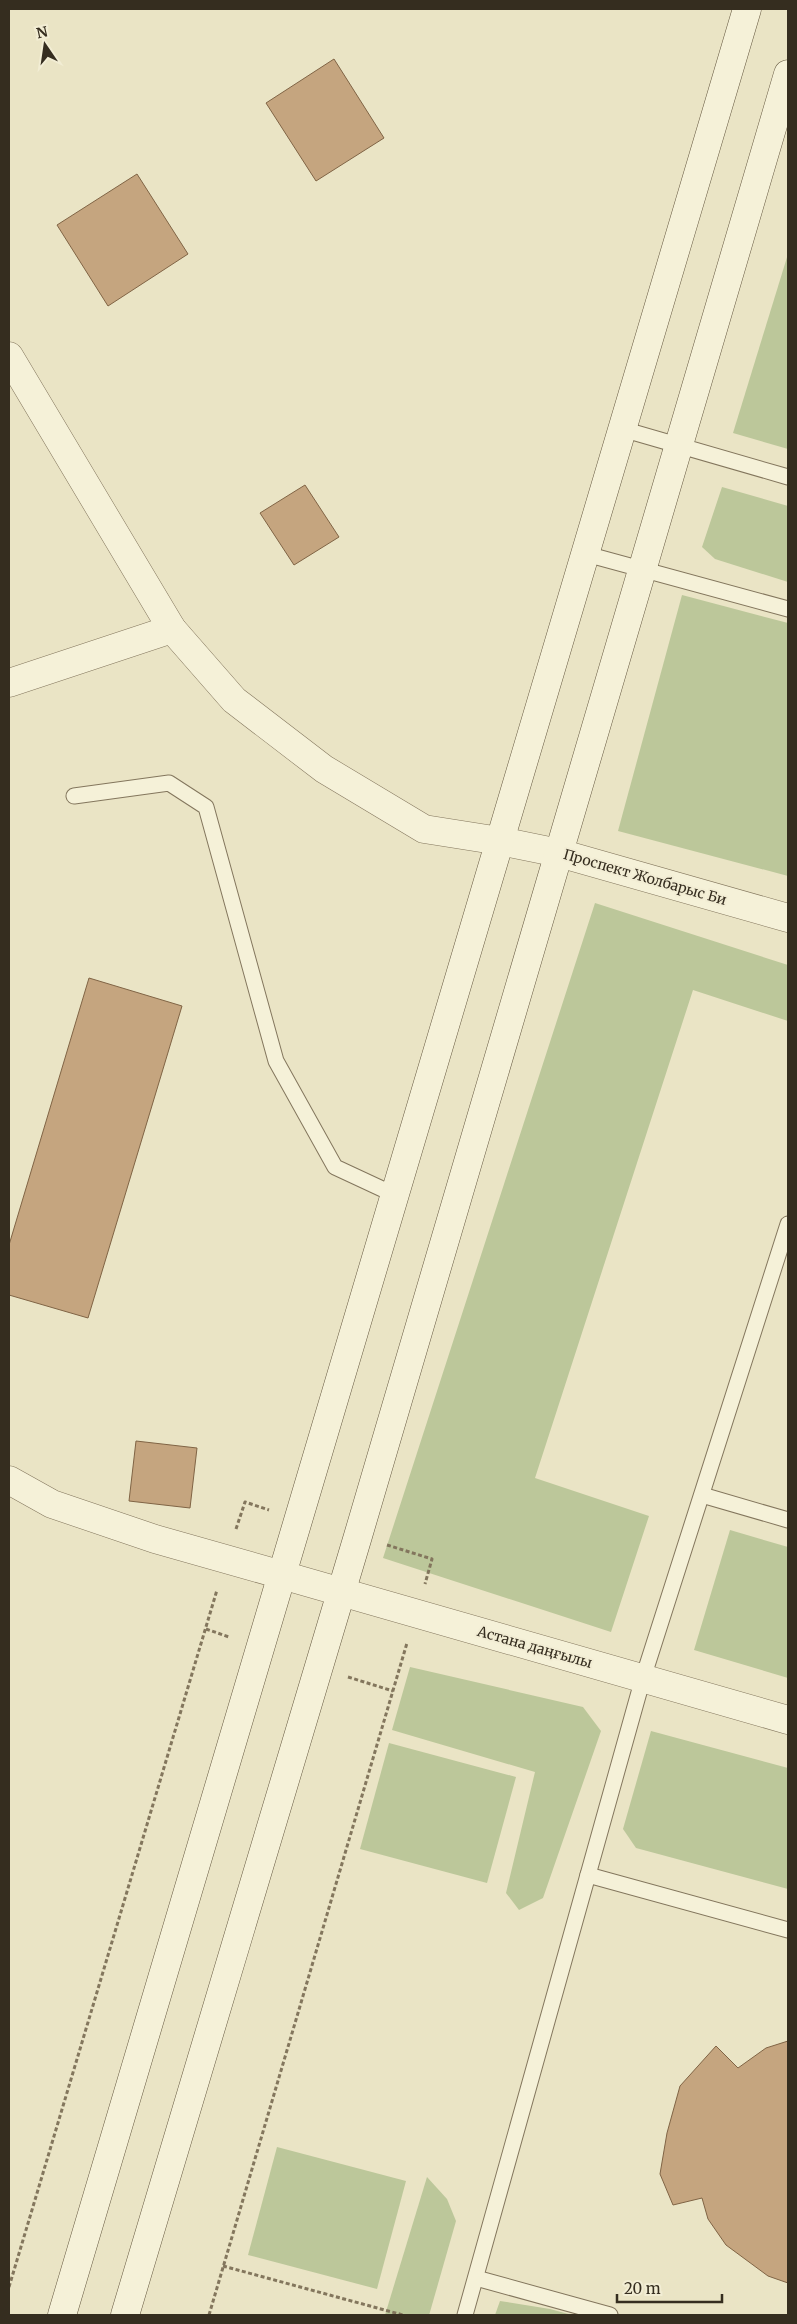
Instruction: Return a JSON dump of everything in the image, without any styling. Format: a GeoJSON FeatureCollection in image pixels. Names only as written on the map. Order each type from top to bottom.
{"type":"FeatureCollection","features":[{"type":"Feature","properties":{"kind":"main road"},"geometry":{"type":"LineString","coordinates":[[62,2315],[747,9]]}},
{"type":"Feature","properties":{"kind":"main road"},"geometry":{"type":"LineString","coordinates":[[125,2315],[319,1668],[788,74]]}},
{"type":"Feature","properties":{"kind":"main road","name":"Проспект Жолбарыс Би"},"geometry":{"type":"LineString","coordinates":[[9,356],[172,629],[234,700],[324,769],[424,829],[559,853],[788,918]]}},
{"type":"Feature","properties":{"kind":"main road"},"geometry":{"type":"LineString","coordinates":[[9,683],[172,629]]}},
{"type":"Feature","properties":{"kind":"main road","name":"Астана даңғылы"},"geometry":{"type":"LineString","coordinates":[[9,1480],[52,1504],[155,1539],[788,1720]]}},
{"type":"Feature","properties":{"kind":"lane"},"geometry":{"type":"LineString","coordinates":[[622,429],[788,477]]}},
{"type":"Feature","properties":{"kind":"lane"},"geometry":{"type":"LineString","coordinates":[[586,554],[788,609]]}},
{"type":"Feature","properties":{"kind":"lane"},"geometry":{"type":"LineString","coordinates":[[74,796],[169,784],[206,806],[276,1061],[335,1167],[394,1194]]}},
{"type":"Feature","properties":{"kind":"lane"},"geometry":{"type":"LineString","coordinates":[[465,2315],[643,1678],[788,1224]]}},
{"type":"Feature","properties":{"kind":"lane"},"geometry":{"type":"LineString","coordinates":[[702,1495],[788,1520]]}},
{"type":"Feature","properties":{"kind":"lane"},"geometry":{"type":"LineString","coordinates":[[588,1875],[788,1930]]}},
{"type":"Feature","properties":{"kind":"lane"},"geometry":{"type":"LineString","coordinates":[[476,2278],[610,2315]]}},
{"type":"Feature","properties":{"kind":"path"},"geometry":{"type":"LineString","coordinates":[[9,2286],[245,1502],[298,1521]]}},
{"type":"Feature","properties":{"kind":"path"},"geometry":{"type":"LineString","coordinates":[[208,2315],[432,1559],[358,1536]]}},
{"type":"Feature","properties":{"kind":"path"},"geometry":{"type":"LineString","coordinates":[[319,1668],[393,1691]]}},
{"type":"Feature","properties":{"kind":"path"},"geometry":{"type":"LineString","coordinates":[[223,2266],[403,2315]]}},
{"type":"Feature","properties":{"kind":"green space"},"geometry":{"type":"Polygon","coordinates":[[[788,254],[788,449],[733,433],[788,254]]]}},
{"type":"Feature","properties":{"kind":"green space"},"geometry":{"type":"Polygon","coordinates":[[[722,487],[788,506],[788,582],[715,559],[702,547],[722,487]]]}},
{"type":"Feature","properties":{"kind":"green space"},"geometry":{"type":"Polygon","coordinates":[[[682,595],[788,623],[788,876],[618,831],[682,595]]]}},
{"type":"Feature","properties":{"kind":"green space"},"geometry":{"type":"Polygon","coordinates":[[[595,903],[788,965],[788,1021],[693,990],[535,1478],[649,1516],[611,1632],[383,1558],[595,903]]]}},
{"type":"Feature","properties":{"kind":"green space"},"geometry":{"type":"Polygon","coordinates":[[[730,1530],[788,1547],[788,1678],[694,1650],[730,1530]]]}},
{"type":"Feature","properties":{"kind":"green space"},"geometry":{"type":"Polygon","coordinates":[[[410,1667],[583,1707],[601,1731],[543,1898],[519,1910],[506,1893],[535,1772],[392,1730],[410,1667]]]}},
{"type":"Feature","properties":{"kind":"green space"},"geometry":{"type":"Polygon","coordinates":[[[651,1731],[788,1768],[788,1889],[636,1848],[623,1829],[651,1731]]]}},
{"type":"Feature","properties":{"kind":"green space"},"geometry":{"type":"Polygon","coordinates":[[[389,1743],[516,1777],[487,1883],[360,1849],[389,1743]]]}},
{"type":"Feature","properties":{"kind":"green space"},"geometry":{"type":"Polygon","coordinates":[[[277,2147],[406,2181],[377,2289],[248,2255],[277,2147]]]}},
{"type":"Feature","properties":{"kind":"green space"},"geometry":{"type":"Polygon","coordinates":[[[427,2177],[447,2199],[456,2221],[430,2312],[429,2315],[385,2315],[427,2177]]]}},
{"type":"Feature","properties":{"kind":"green space"},"geometry":{"type":"Polygon","coordinates":[[[500,2301],[550,2309],[572,2315],[495,2315],[500,2301]]]}},
{"type":"Feature","properties":{"kind":"building"},"geometry":{"type":"Polygon","coordinates":[[[334,59],[384,138],[316,181],[266,103],[334,59]]]}},
{"type":"Feature","properties":{"kind":"building"},"geometry":{"type":"Polygon","coordinates":[[[137,174],[188,254],[108,306],[57,225],[137,174]]]}},
{"type":"Feature","properties":{"kind":"building"},"geometry":{"type":"Polygon","coordinates":[[[305,485],[339,537],[294,565],[260,513],[305,485]]]}},
{"type":"Feature","properties":{"kind":"building"},"geometry":{"type":"Polygon","coordinates":[[[89,978],[182,1006],[88,1318],[9,1295],[9,1245],[89,978]]]}},
{"type":"Feature","properties":{"kind":"building"},"geometry":{"type":"Polygon","coordinates":[[[136,1441],[197,1448],[190,1508],[129,1501],[136,1441]]]}},
{"type":"Feature","properties":{"kind":"building"},"geometry":{"type":"Polygon","coordinates":[[[788,2041],[788,2283],[768,2276],[726,2245],[708,2219],[702,2198],[673,2205],[660,2174],[667,2133],[680,2086],[716,2046],[738,2068],[766,2048],[788,2041]]]}}]}
